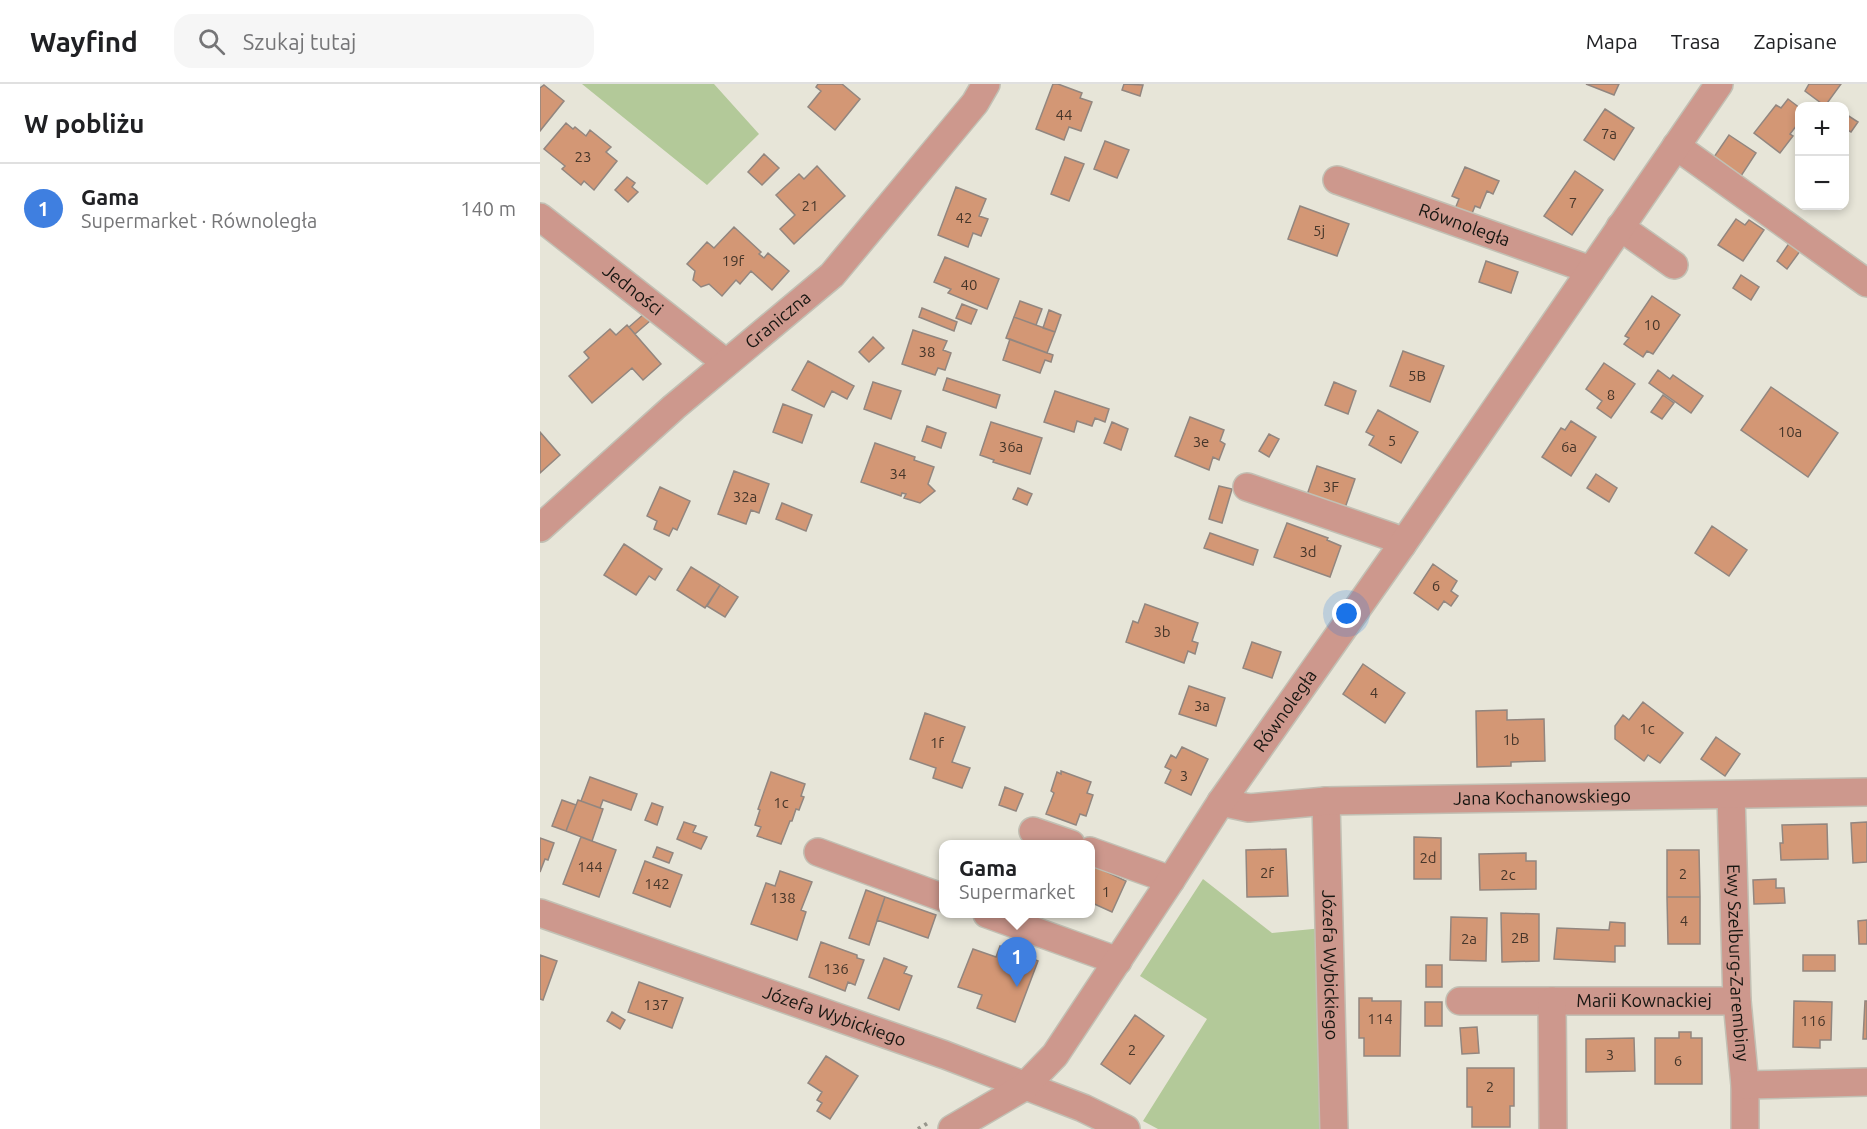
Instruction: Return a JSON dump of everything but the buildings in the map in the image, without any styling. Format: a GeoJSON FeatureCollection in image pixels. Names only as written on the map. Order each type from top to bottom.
{"type":"FeatureCollection","features":[{"type":"Feature","properties":{"kind":"street","name":"Graniczna"},"geometry":{"type":"LineString","coordinates":[[540,528],[674,407],[832,275],[975,103],[986,84]]}},
{"type":"Feature","properties":{"kind":"street","name":"Równoległa"},"geometry":{"type":"LineString","coordinates":[[945,1123],[1024,1087],[1055,1055],[1221,802],[1402,545],[1719,84]]}},
{"type":"Feature","properties":{"kind":"street"},"geometry":{"type":"LineString","coordinates":[[1676,146],[1867,283]]}},
{"type":"Feature","properties":{"kind":"street","name":"Równoległa"},"geometry":{"type":"LineString","coordinates":[[1337,180],[1591,270]]}},
{"type":"Feature","properties":{"kind":"street","name":"Jedności"},"geometry":{"type":"LineString","coordinates":[[540,217],[726,363]]}},
{"type":"Feature","properties":{"kind":"street"},"geometry":{"type":"LineString","coordinates":[[1620,227],[1674,265]]}},
{"type":"Feature","properties":{"kind":"street"},"geometry":{"type":"LineString","coordinates":[[1247,487],[1392,537],[1402,545]]}},
{"type":"Feature","properties":{"kind":"street","name":"Jana Kochanowskiego"},"geometry":{"type":"LineString","coordinates":[[1221,802],[1249,808],[1326,801],[1867,792]]}},
{"type":"Feature","properties":{"kind":"street","name":"Ewy Szelburg-Zarembiny"},"geometry":{"type":"LineString","coordinates":[[1731,795],[1737,1001],[1745,1086],[1745,1129]]}},
{"type":"Feature","properties":{"kind":"street","name":"Józefa Wybickiego"},"geometry":{"type":"LineString","coordinates":[[1326,801],[1334,1129]]}},
{"type":"Feature","properties":{"kind":"street"},"geometry":{"type":"LineString","coordinates":[[1033,831],[1059,840]]}},
{"type":"Feature","properties":{"kind":"street"},"geometry":{"type":"LineString","coordinates":[[818,852],[939,896]]}},
{"type":"Feature","properties":{"kind":"street"},"geometry":{"type":"LineString","coordinates":[[1095,853],[1171,880]]}},
{"type":"Feature","properties":{"kind":"street","name":"Józefa Wybickiego"},"geometry":{"type":"LineString","coordinates":[[540,913],[945,1055],[1083,1108],[1126,1129]]}},
{"type":"Feature","properties":{"kind":"street"},"geometry":{"type":"LineString","coordinates":[[998,918],[1118,961]]}},
{"type":"Feature","properties":{"kind":"street","name":"Marii Kownackiej"},"geometry":{"type":"LineString","coordinates":[[1460,1001],[1737,1001]]}},
{"type":"Feature","properties":{"kind":"street","name":"Marii Kownackiej"},"geometry":{"type":"LineString","coordinates":[[1552,1001],[1553,1129]]}},
{"type":"Feature","properties":{"kind":"street"},"geometry":{"type":"LineString","coordinates":[[1745,1086],[1867,1082]]}},
{"type":"Feature","properties":{"kind":"path"},"geometry":{"type":"LineString","coordinates":[[918,1129],[945,1123]]}},
{"type":"Feature","properties":{"kind":"green space"},"geometry":{"type":"Polygon","coordinates":[[[582,84],[714,84],[759,134],[707,185],[582,84]]]}},
{"type":"Feature","properties":{"kind":"green space"},"geometry":{"type":"Polygon","coordinates":[[[1203,879],[1272,933],[1323,928],[1326,1129],[1158,1129],[1143,1121],[1207,1019],[1140,976],[1203,879]]]}},
{"type":"Feature","properties":{"kind":"place","name":"Gama"},"geometry":{"type":"Point","coordinates":[1017,987]}}]}
